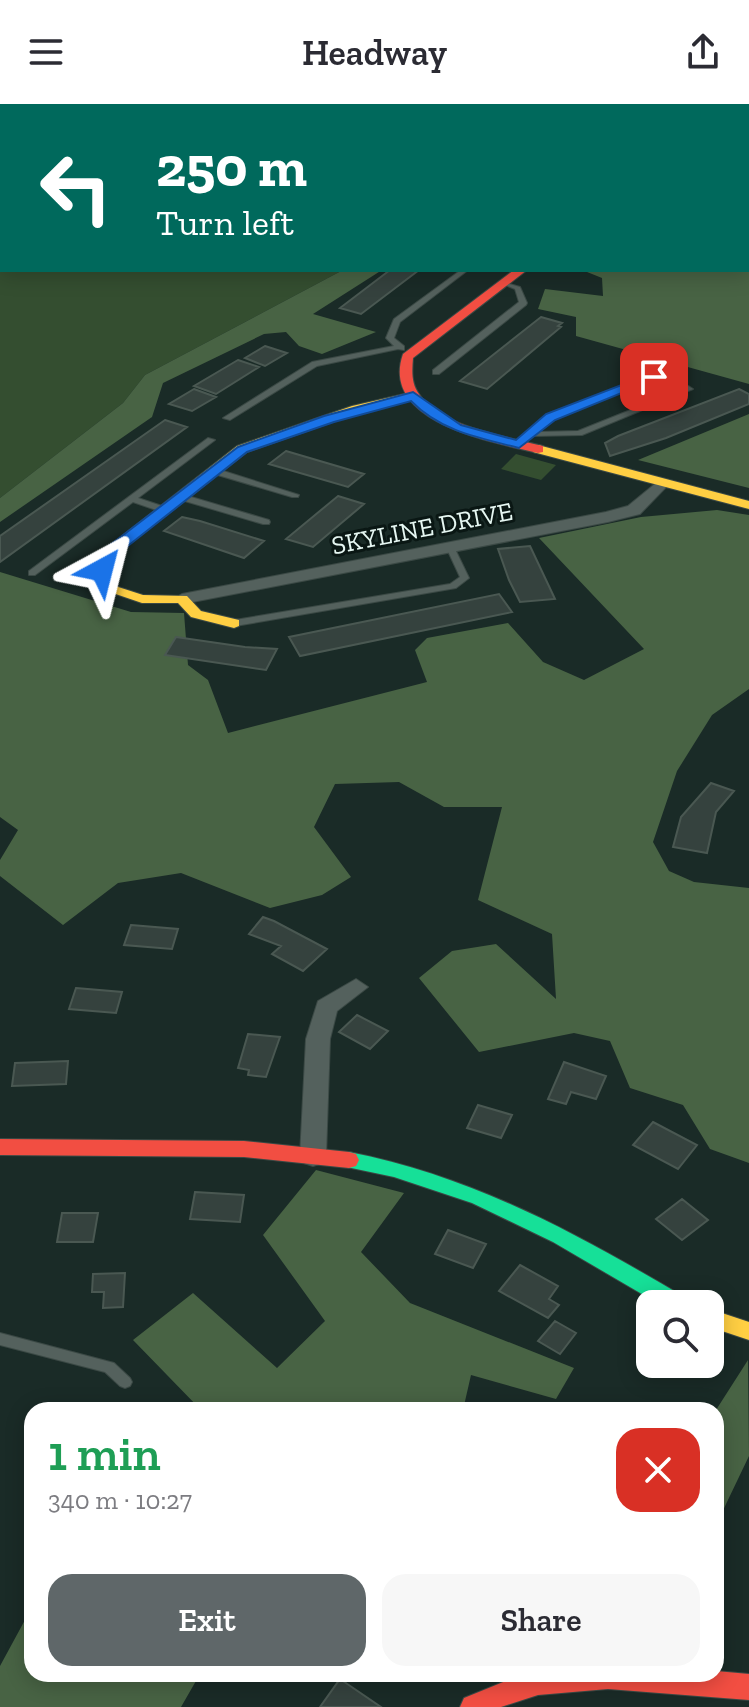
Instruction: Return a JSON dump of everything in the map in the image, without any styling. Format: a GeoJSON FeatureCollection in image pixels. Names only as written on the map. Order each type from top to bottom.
{"type":"FeatureCollection","features":[{"type":"Feature","properties":{"kind":"street"},"geometry":{"type":"LineString","coordinates":[[519,272],[406,349],[402,369],[413,396],[427,411],[457,428],[526,439],[661,484],[749,505]]}},
{"type":"Feature","properties":{"kind":"street","name":"SKYLINE DRIVE"},"geometry":{"type":"LineString","coordinates":[[413,396],[357,409],[242,449],[103,558],[105,588],[121,596],[152,601],[182,599],[451,549],[634,510],[661,484]]}},
{"type":"Feature","properties":{"kind":"street"},"geometry":{"type":"LineString","coordinates":[[182,599],[196,614],[234,623]]}},
{"type":"Feature","properties":{"kind":"street"},"geometry":{"type":"LineString","coordinates":[[313,1156],[318,1039],[326,1007],[356,987]]}},
{"type":"Feature","properties":{"kind":"street"},"geometry":{"type":"LineString","coordinates":[[2,1151],[188,1146],[313,1156],[420,1174],[482,1196],[567,1237],[655,1290]]}},
{"type":"Feature","properties":{"kind":"street"},"geometry":{"type":"LineString","coordinates":[[724,1323],[749,1331]]}},
{"type":"Feature","properties":{"kind":"street"},"geometry":{"type":"LineString","coordinates":[[473,1707],[497,1691],[540,1682]]}},
{"type":"Feature","properties":{"kind":"street"},"geometry":{"type":"LineString","coordinates":[[677,1682],[749,1687]]}},
{"type":"Feature","properties":{"kind":"lane"},"geometry":{"type":"LineString","coordinates":[[406,349],[390,338],[397,321],[462,272]]}},
{"type":"Feature","properties":{"kind":"lane"},"geometry":{"type":"LineString","coordinates":[[436,372],[523,303],[522,291],[505,283]]}},
{"type":"Feature","properties":{"kind":"lane"},"geometry":{"type":"LineString","coordinates":[[227,418],[315,364],[406,349]]}},
{"type":"Feature","properties":{"kind":"lane"},"geometry":{"type":"LineString","coordinates":[[654,377],[680,381],[689,389],[579,433],[526,439],[550,417],[654,377]]}},
{"type":"Feature","properties":{"kind":"lane"},"geometry":{"type":"LineString","coordinates":[[32,573],[211,440]]}},
{"type":"Feature","properties":{"kind":"lane"},"geometry":{"type":"LineString","coordinates":[[214,471],[295,495]]}},
{"type":"Feature","properties":{"kind":"lane"},"geometry":{"type":"LineString","coordinates":[[181,497],[266,522]]}},
{"type":"Feature","properties":{"kind":"lane"},"geometry":{"type":"LineString","coordinates":[[132,499],[165,510]]}},
{"type":"Feature","properties":{"kind":"lane"},"geometry":{"type":"LineString","coordinates":[[234,623],[453,586],[465,578],[451,549]]}},
{"type":"Feature","properties":{"kind":"lane"},"geometry":{"type":"LineString","coordinates":[[0,1339],[109,1367],[125,1382]]}},
{"type":"Feature","properties":{"kind":"green space"},"geometry":{"type":"Polygon","coordinates":[[[0,272],[339,272],[145,375],[123,403],[0,498],[0,272]]]}},
{"type":"Feature","properties":{"kind":"green space"},"geometry":{"type":"Polygon","coordinates":[[[339,272],[379,272],[313,314],[376,332],[322,354],[299,346],[286,332],[264,334],[163,383],[152,417],[0,522],[0,498],[123,403],[145,375],[339,272]]]}},
{"type":"Feature","properties":{"kind":"green space"},"geometry":{"type":"Polygon","coordinates":[[[587,272],[749,272],[749,384],[576,336],[576,317],[538,309],[545,289],[603,296],[602,278],[587,272]]]}},
{"type":"Feature","properties":{"kind":"green space"},"geometry":{"type":"Polygon","coordinates":[[[749,414],[749,488],[638,460],[749,414]]]}},
{"type":"Feature","properties":{"kind":"green space"},"geometry":{"type":"Polygon","coordinates":[[[516,454],[556,465],[541,480],[501,469],[516,454]]]}},
{"type":"Feature","properties":{"kind":"green space"},"geometry":{"type":"Polygon","coordinates":[[[717,510],[749,515],[749,689],[712,715],[677,771],[653,842],[669,871],[694,882],[749,888],[749,1163],[710,1149],[683,1105],[630,1088],[610,1041],[574,1033],[479,1052],[419,978],[452,951],[496,944],[556,999],[552,934],[478,900],[502,807],[444,807],[399,782],[335,784],[314,827],[351,877],[322,895],[270,908],[181,873],[118,883],[63,925],[0,876],[0,860],[18,830],[0,817],[0,572],[131,612],[184,613],[188,665],[208,680],[228,733],[427,682],[415,650],[427,638],[508,623],[543,662],[584,680],[644,649],[539,538],[641,517],[717,510]]]}},
{"type":"Feature","properties":{"kind":"green space"},"geometry":{"type":"Polygon","coordinates":[[[316,1170],[404,1193],[361,1252],[410,1303],[574,1368],[556,1399],[471,1375],[465,1402],[193,1402],[133,1340],[193,1293],[277,1368],[325,1321],[263,1235],[316,1170]]]}},
{"type":"Feature","properties":{"kind":"green space"},"geometry":{"type":"Polygon","coordinates":[[[748,1360],[749,1456],[724,1508],[724,1402],[721,1402],[748,1360]]]}},
{"type":"Feature","properties":{"kind":"green space"},"geometry":{"type":"Polygon","coordinates":[[[24,1622],[24,1682],[195,1682],[181,1707],[0,1707],[0,1666],[24,1622]]]}},
{"type":"Feature","properties":{"kind":"building"},"geometry":{"type":"Polygon","coordinates":[[[387,272],[416,272],[361,314],[340,308],[387,272]]]}},
{"type":"Feature","properties":{"kind":"building"},"geometry":{"type":"Polygon","coordinates":[[[541,317],[562,323],[558,326],[561,327],[487,389],[460,381],[541,317]]]}},
{"type":"Feature","properties":{"kind":"building"},"geometry":{"type":"Polygon","coordinates":[[[265,346],[287,353],[265,366],[245,358],[265,346]]]}},
{"type":"Feature","properties":{"kind":"building"},"geometry":{"type":"Polygon","coordinates":[[[238,360],[259,367],[216,394],[194,386],[238,360]]]}},
{"type":"Feature","properties":{"kind":"building"},"geometry":{"type":"Polygon","coordinates":[[[194,389],[216,397],[192,411],[169,404],[194,389]]]}},
{"type":"Feature","properties":{"kind":"building"},"geometry":{"type":"Polygon","coordinates":[[[739,389],[749,394],[749,404],[666,438],[610,456],[605,443],[618,436],[739,389]]]}},
{"type":"Feature","properties":{"kind":"building"},"geometry":{"type":"Polygon","coordinates":[[[165,420],[187,427],[0,562],[0,536],[165,420]]]}},
{"type":"Feature","properties":{"kind":"building"},"geometry":{"type":"Polygon","coordinates":[[[286,451],[364,474],[348,487],[269,464],[286,451]]]}},
{"type":"Feature","properties":{"kind":"building"},"geometry":{"type":"Polygon","coordinates":[[[338,496],[364,504],[313,547],[286,539],[338,496]]]}},
{"type":"Feature","properties":{"kind":"building"},"geometry":{"type":"Polygon","coordinates":[[[182,517],[264,541],[244,558],[164,531],[182,517]]]}},
{"type":"Feature","properties":{"kind":"building"},"geometry":{"type":"Polygon","coordinates":[[[530,546],[555,599],[520,602],[509,580],[498,549],[530,546]]]}},
{"type":"Feature","properties":{"kind":"building"},"geometry":{"type":"Polygon","coordinates":[[[499,594],[512,612],[300,656],[289,637],[499,594]]]}},
{"type":"Feature","properties":{"kind":"building"},"geometry":{"type":"Polygon","coordinates":[[[176,637],[277,649],[266,670],[165,655],[176,637]]]}},
{"type":"Feature","properties":{"kind":"building"},"geometry":{"type":"Polygon","coordinates":[[[711,783],[734,791],[716,812],[707,853],[673,847],[681,817],[711,783]]]}},
{"type":"Feature","properties":{"kind":"building"},"geometry":{"type":"Polygon","coordinates":[[[263,917],[327,949],[303,971],[272,954],[281,946],[249,934],[263,917]]]}},
{"type":"Feature","properties":{"kind":"building"},"geometry":{"type":"Polygon","coordinates":[[[131,925],[178,929],[172,949],[124,945],[131,925]]]}},
{"type":"Feature","properties":{"kind":"building"},"geometry":{"type":"Polygon","coordinates":[[[76,988],[122,992],[116,1013],[69,1009],[76,988]]]}},
{"type":"Feature","properties":{"kind":"building"},"geometry":{"type":"Polygon","coordinates":[[[357,1015],[388,1031],[370,1049],[339,1032],[357,1015]]]}},
{"type":"Feature","properties":{"kind":"building"},"geometry":{"type":"Polygon","coordinates":[[[248,1034],[280,1037],[266,1077],[248,1075],[249,1070],[238,1068],[248,1034]]]}},
{"type":"Feature","properties":{"kind":"building"},"geometry":{"type":"Polygon","coordinates":[[[68,1061],[66,1084],[12,1086],[15,1063],[68,1061]]]}},
{"type":"Feature","properties":{"kind":"building"},"geometry":{"type":"Polygon","coordinates":[[[564,1062],[606,1076],[596,1099],[571,1092],[566,1104],[548,1099],[564,1062]]]}},
{"type":"Feature","properties":{"kind":"building"},"geometry":{"type":"Polygon","coordinates":[[[478,1105],[512,1115],[501,1138],[467,1128],[478,1105]]]}},
{"type":"Feature","properties":{"kind":"building"},"geometry":{"type":"Polygon","coordinates":[[[653,1122],[697,1145],[678,1169],[633,1145],[653,1122]]]}},
{"type":"Feature","properties":{"kind":"building"},"geometry":{"type":"Polygon","coordinates":[[[195,1192],[244,1195],[240,1222],[190,1219],[195,1192]]]}},
{"type":"Feature","properties":{"kind":"building"},"geometry":{"type":"Polygon","coordinates":[[[682,1199],[708,1220],[682,1240],[656,1219],[682,1199]]]}},
{"type":"Feature","properties":{"kind":"building"},"geometry":{"type":"Polygon","coordinates":[[[62,1213],[98,1213],[93,1242],[57,1242],[62,1213]]]}},
{"type":"Feature","properties":{"kind":"building"},"geometry":{"type":"Polygon","coordinates":[[[448,1230],[486,1244],[473,1268],[435,1254],[448,1230]]]}},
{"type":"Feature","properties":{"kind":"building"},"geometry":{"type":"Polygon","coordinates":[[[520,1265],[558,1286],[549,1299],[559,1305],[548,1318],[499,1291],[520,1265]]]}},
{"type":"Feature","properties":{"kind":"building"},"geometry":{"type":"Polygon","coordinates":[[[125,1273],[123,1307],[103,1308],[104,1292],[92,1292],[93,1274],[125,1273]]]}},
{"type":"Feature","properties":{"kind":"building"},"geometry":{"type":"Polygon","coordinates":[[[555,1321],[576,1333],[560,1354],[538,1341],[555,1321]]]}},
{"type":"Feature","properties":{"kind":"building"},"geometry":{"type":"Polygon","coordinates":[[[338,1682],[344,1682],[381,1707],[320,1707],[338,1682]]]}},
{"type":"Feature","properties":{"kind":"traffic: fast"},"geometry":{"type":"LineString","coordinates":[[349,1160],[394,1169],[479,1198],[560,1236],[654,1290]]}},
{"type":"Feature","properties":{"kind":"traffic: slow"},"geometry":{"type":"LineString","coordinates":[[234,623],[196,614],[182,599],[142,599],[105,588],[103,558],[242,449],[357,409],[413,396]]}},
{"type":"Feature","properties":{"kind":"traffic: slow"},"geometry":{"type":"LineString","coordinates":[[538,449],[749,505]]}},
{"type":"Feature","properties":{"kind":"traffic: slow"},"geometry":{"type":"LineString","coordinates":[[724,1323],[749,1331]]}},
{"type":"Feature","properties":{"kind":"traffic: jam"},"geometry":{"type":"LineString","coordinates":[[518,272],[407,357],[405,379],[413,397],[449,423],[538,449]]}},
{"type":"Feature","properties":{"kind":"traffic: jam"},"geometry":{"type":"LineString","coordinates":[[0,1147],[244,1149],[349,1160]]}},
{"type":"Feature","properties":{"kind":"traffic: jam"},"geometry":{"type":"LineString","coordinates":[[473,1707],[504,1692],[538,1682]]}},
{"type":"Feature","properties":{"kind":"traffic: jam"},"geometry":{"type":"LineString","coordinates":[[696,1682],[749,1687]]}},
{"type":"Feature","properties":{"kind":"route"},"geometry":{"type":"LineString","coordinates":[[102,570],[103,558],[242,449],[357,409],[413,396],[427,411],[457,428],[519,444],[550,417],[654,377]]}}]}
